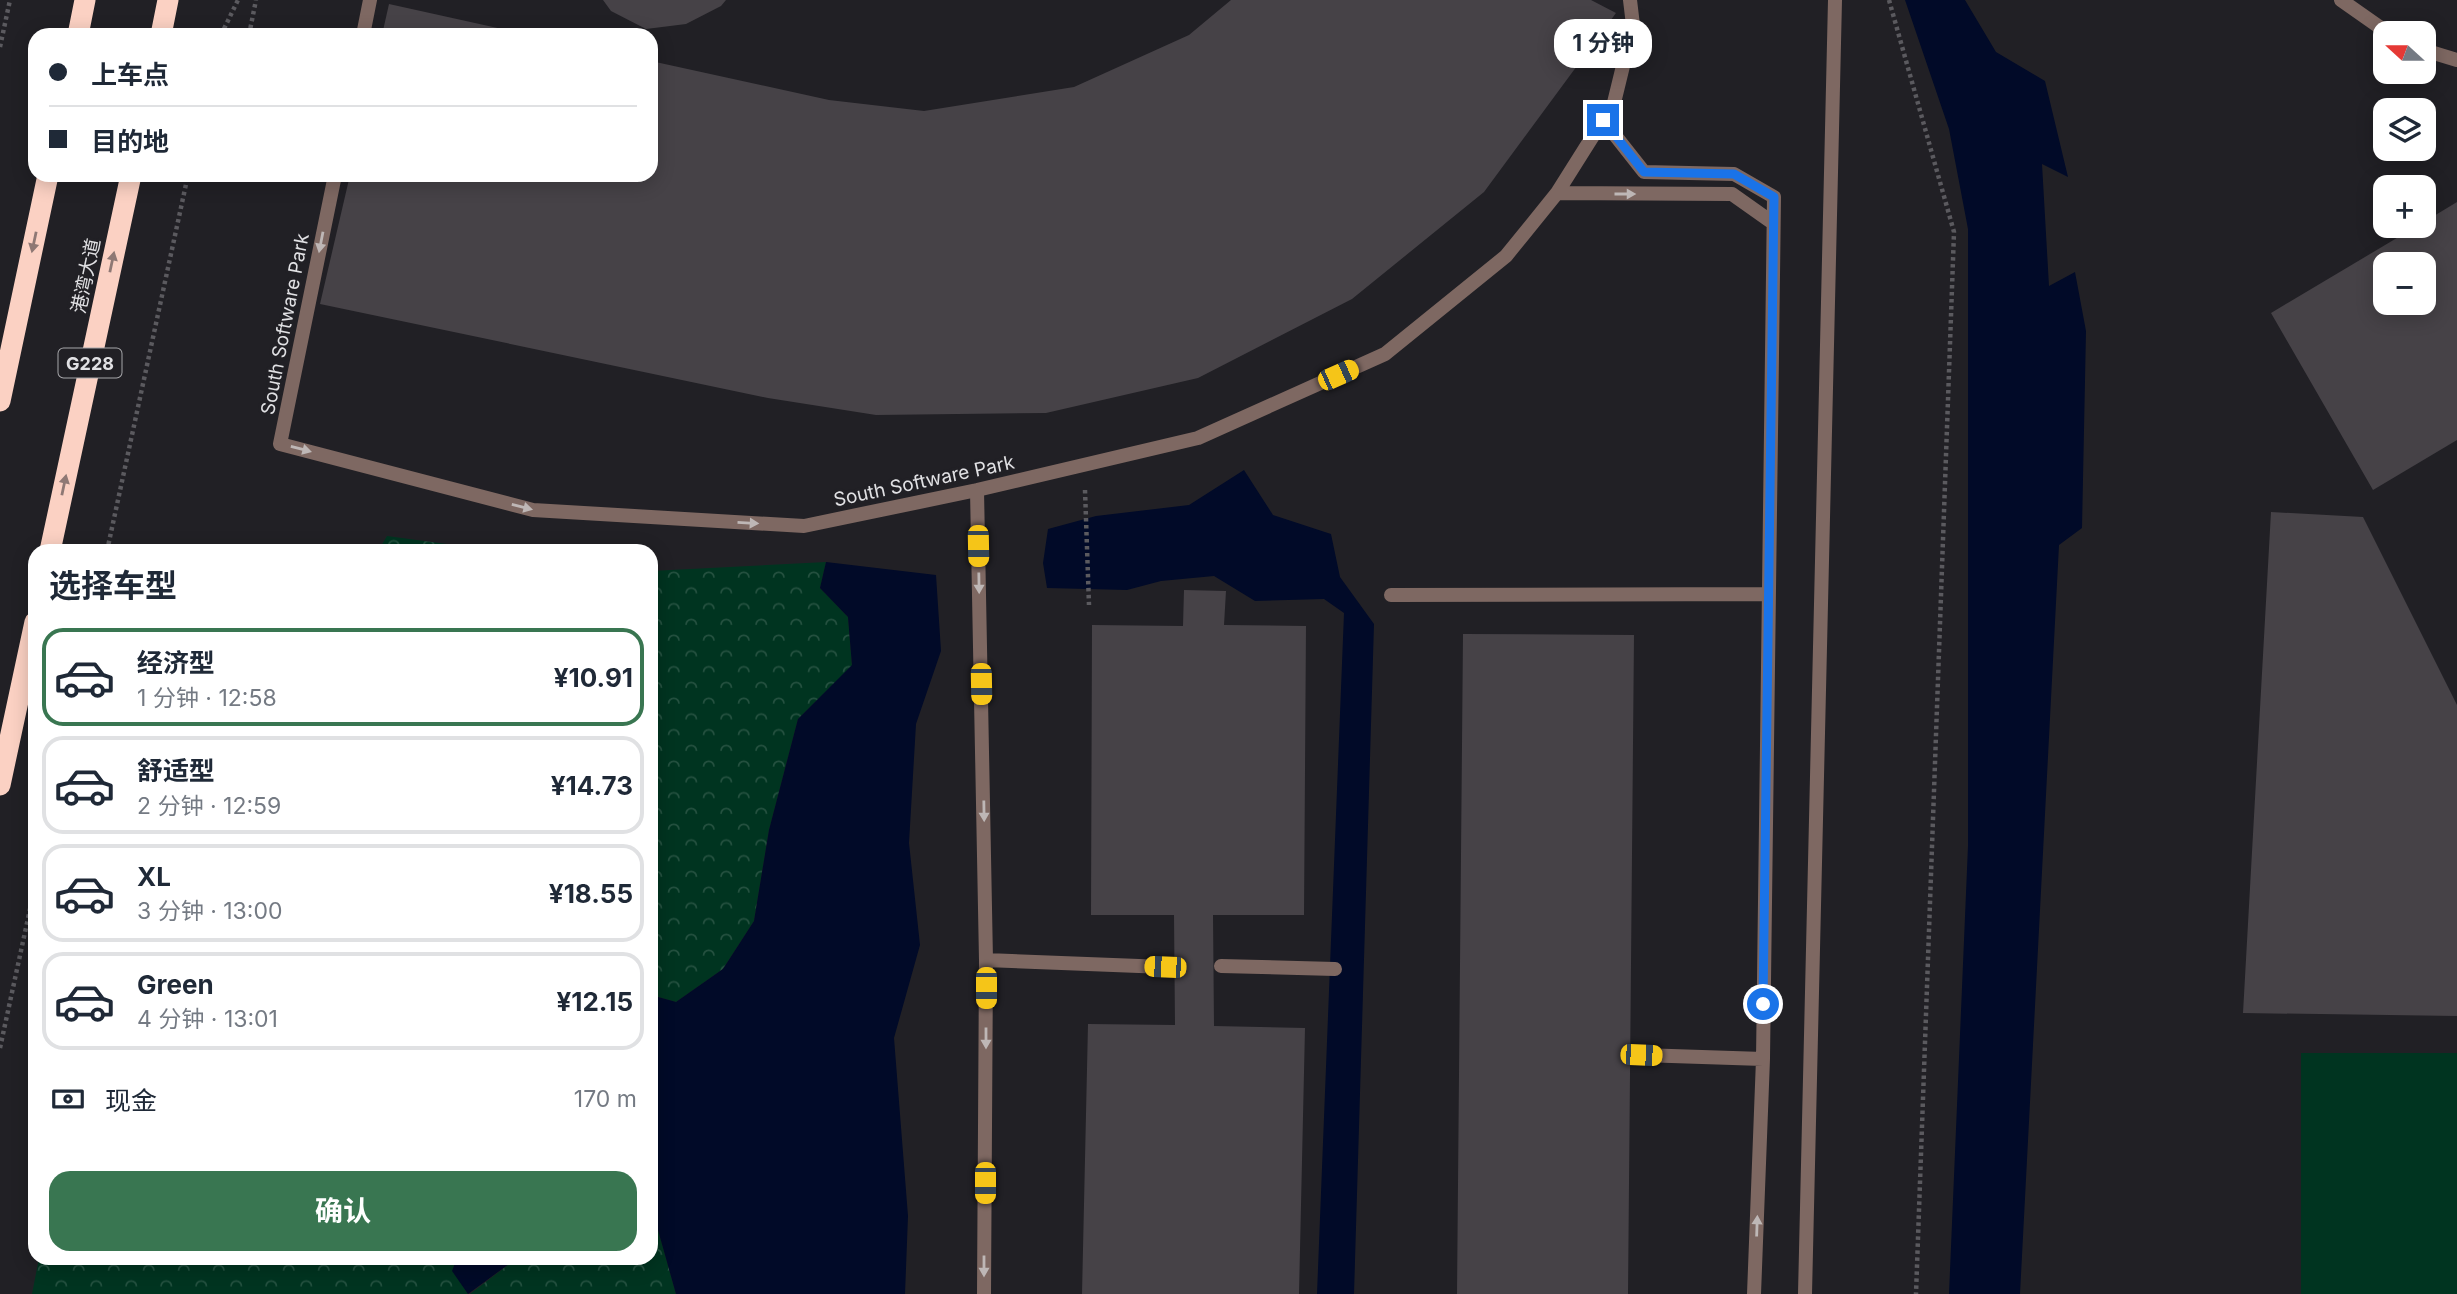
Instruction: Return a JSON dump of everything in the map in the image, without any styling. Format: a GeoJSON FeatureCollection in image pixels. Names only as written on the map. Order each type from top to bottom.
{"type":"FeatureCollection","features":[{"type":"Feature","properties":{"kind":"highway"},"geometry":{"type":"LineString","coordinates":[[79,28],[85,0]]}},
{"type":"Feature","properties":{"kind":"highway"},"geometry":{"type":"LineString","coordinates":[[162,28],[168,0]]}},
{"type":"Feature","properties":{"kind":"highway"},"geometry":{"type":"LineString","coordinates":[[0,401],[47,182]]}},
{"type":"Feature","properties":{"kind":"highway","name":"港湾大道"},"geometry":{"type":"LineString","coordinates":[[52,544],[129,182]]}},
{"type":"Feature","properties":{"kind":"highway"},"geometry":{"type":"LineString","coordinates":[[0,785],[28,655]]}},
{"type":"Feature","properties":{"kind":"street"},"geometry":{"type":"LineString","coordinates":[[364,28],[370,0]]}},
{"type":"Feature","properties":{"kind":"street","name":"South Software Park"},"geometry":{"type":"LineString","coordinates":[[334,182],[281,444],[533,510],[804,526],[977,490],[1198,438],[1385,354],[1506,256],[1557,193],[1603,120],[1611,115],[1633,24],[1630,0]]}},
{"type":"Feature","properties":{"kind":"street"},"geometry":{"type":"LineString","coordinates":[[1805,1294],[1835,0]]}},
{"type":"Feature","properties":{"kind":"street"},"geometry":{"type":"LineString","coordinates":[[2342,0],[2373,22]]}},
{"type":"Feature","properties":{"kind":"street"},"geometry":{"type":"LineString","coordinates":[[2436,54],[2457,60]]}},
{"type":"Feature","properties":{"kind":"street"},"geometry":{"type":"LineString","coordinates":[[1603,120],[1644,172],[1734,174],[1774,197],[1766,594],[1762,1059],[1754,1294]]}},
{"type":"Feature","properties":{"kind":"street"},"geometry":{"type":"LineString","coordinates":[[1557,193],[1732,194],[1773,223]]}},
{"type":"Feature","properties":{"kind":"street"},"geometry":{"type":"LineString","coordinates":[[977,490],[986,960],[984,1294]]}},
{"type":"Feature","properties":{"kind":"street"},"geometry":{"type":"LineString","coordinates":[[1391,595],[1766,594]]}},
{"type":"Feature","properties":{"kind":"street"},"geometry":{"type":"LineString","coordinates":[[986,960],[1165,967]]}},
{"type":"Feature","properties":{"kind":"street"},"geometry":{"type":"LineString","coordinates":[[1221,966],[1335,969]]}},
{"type":"Feature","properties":{"kind":"street"},"geometry":{"type":"LineString","coordinates":[[1641,1055],[1762,1059]]}},
{"type":"Feature","properties":{"kind":"path"},"geometry":{"type":"LineString","coordinates":[[0,34],[9,0]]}},
{"type":"Feature","properties":{"kind":"path"},"geometry":{"type":"LineString","coordinates":[[0,47],[9,0]]}},
{"type":"Feature","properties":{"kind":"path"},"geometry":{"type":"LineString","coordinates":[[224,28],[238,0]]}},
{"type":"Feature","properties":{"kind":"path"},"geometry":{"type":"LineString","coordinates":[[250,28],[256,0]]}},
{"type":"Feature","properties":{"kind":"path"},"geometry":{"type":"LineString","coordinates":[[1889,0],[1954,232],[1916,1294]]}},
{"type":"Feature","properties":{"kind":"path"},"geometry":{"type":"LineString","coordinates":[[109,544],[186,182]]}},
{"type":"Feature","properties":{"kind":"path"},"geometry":{"type":"LineString","coordinates":[[1085,513],[1089,605]]}},
{"type":"Feature","properties":{"kind":"path"},"geometry":{"type":"LineString","coordinates":[[0,1048],[28,918]]}},
{"type":"Feature","properties":{"kind":"green space"},"geometry":{"type":"Polygon","coordinates":[[[387,536],[447,544],[382,544],[387,536]]]}},
{"type":"Feature","properties":{"kind":"green space"},"geometry":{"type":"Polygon","coordinates":[[[826,562],[820,588],[848,617],[852,666],[798,719],[769,830],[754,921],[723,969],[676,1002],[658,997],[658,571],[826,562]]]}},
{"type":"Feature","properties":{"kind":"green space"},"geometry":{"type":"Polygon","coordinates":[[[2301,1053],[2457,1053],[2457,1294],[2301,1294],[2301,1053]]]}},
{"type":"Feature","properties":{"kind":"green space"},"geometry":{"type":"Polygon","coordinates":[[[658,1230],[676,1294],[470,1294],[508,1265],[658,1265],[658,1230]]]}},
{"type":"Feature","properties":{"kind":"green space"},"geometry":{"type":"Polygon","coordinates":[[[38,1265],[455,1265],[453,1271],[468,1294],[32,1294],[38,1265]]]}},
{"type":"Feature","properties":{"kind":"water"},"geometry":{"type":"Polygon","coordinates":[[[1905,0],[1965,0],[1996,52],[2045,81],[2068,177],[2042,164],[2049,286],[2075,272],[2086,331],[2082,528],[2059,545],[2020,1294],[1949,1294],[1968,846],[1968,229],[1949,129],[1905,0]]]}},
{"type":"Feature","properties":{"kind":"water"},"geometry":{"type":"Polygon","coordinates":[[[1244,470],[1273,515],[1331,534],[1340,577],[1374,624],[1354,1294],[1317,1294],[1344,613],[1324,599],[1255,601],[1214,576],[1161,581],[1127,590],[1047,588],[1043,563],[1048,529],[1096,516],[1189,505],[1244,470]]]}},
{"type":"Feature","properties":{"kind":"water"},"geometry":{"type":"Polygon","coordinates":[[[826,562],[936,575],[941,651],[916,724],[909,843],[920,945],[894,1038],[908,1216],[905,1294],[676,1294],[658,1230],[658,997],[676,1002],[723,969],[754,921],[769,830],[798,719],[852,665],[848,617],[820,588],[826,562]]]}},
{"type":"Feature","properties":{"kind":"water"},"geometry":{"type":"Polygon","coordinates":[[[454,1265],[507,1265],[468,1294],[452,1271],[454,1265]]]}},
{"type":"Feature","properties":{"kind":"building"},"geometry":{"type":"Polygon","coordinates":[[[603,0],[726,0],[721,6],[686,24],[654,28],[644,28],[611,11],[603,0]]]}},
{"type":"Feature","properties":{"kind":"building"},"geometry":{"type":"Polygon","coordinates":[[[1231,0],[1591,0],[1616,13],[1484,192],[1352,299],[1198,378],[1046,413],[876,415],[768,398],[320,304],[348,182],[658,182],[658,63],[829,100],[924,111],[1074,87],[1189,35],[1231,0]]]}},
{"type":"Feature","properties":{"kind":"building"},"geometry":{"type":"Polygon","coordinates":[[[389,4],[498,28],[384,28],[389,4]]]}},
{"type":"Feature","properties":{"kind":"building"},"geometry":{"type":"Polygon","coordinates":[[[2457,202],[2457,440],[2373,490],[2271,313],[2373,252],[2373,315],[2436,315],[2436,252],[2373,252],[2397,238],[2436,238],[2436,215],[2457,202]]]}},
{"type":"Feature","properties":{"kind":"building"},"geometry":{"type":"Polygon","coordinates":[[[2271,512],[2363,517],[2457,705],[2457,1016],[2243,1013],[2271,512]]]}},
{"type":"Feature","properties":{"kind":"building"},"geometry":{"type":"Polygon","coordinates":[[[1184,590],[1226,591],[1224,625],[1306,626],[1304,915],[1213,915],[1214,1026],[1305,1028],[1299,1294],[1082,1294],[1088,1024],[1175,1025],[1174,915],[1091,915],[1092,625],[1183,626],[1184,590]]]}},
{"type":"Feature","properties":{"kind":"building"},"geometry":{"type":"Polygon","coordinates":[[[1463,634],[1634,635],[1628,1294],[1457,1294],[1463,634]]]}},
{"type":"Feature","properties":{"kind":"route"},"geometry":{"type":"LineString","coordinates":[[1603,120],[1644,172],[1734,174],[1774,197],[1766,594],[1763,1004]]}}]}
